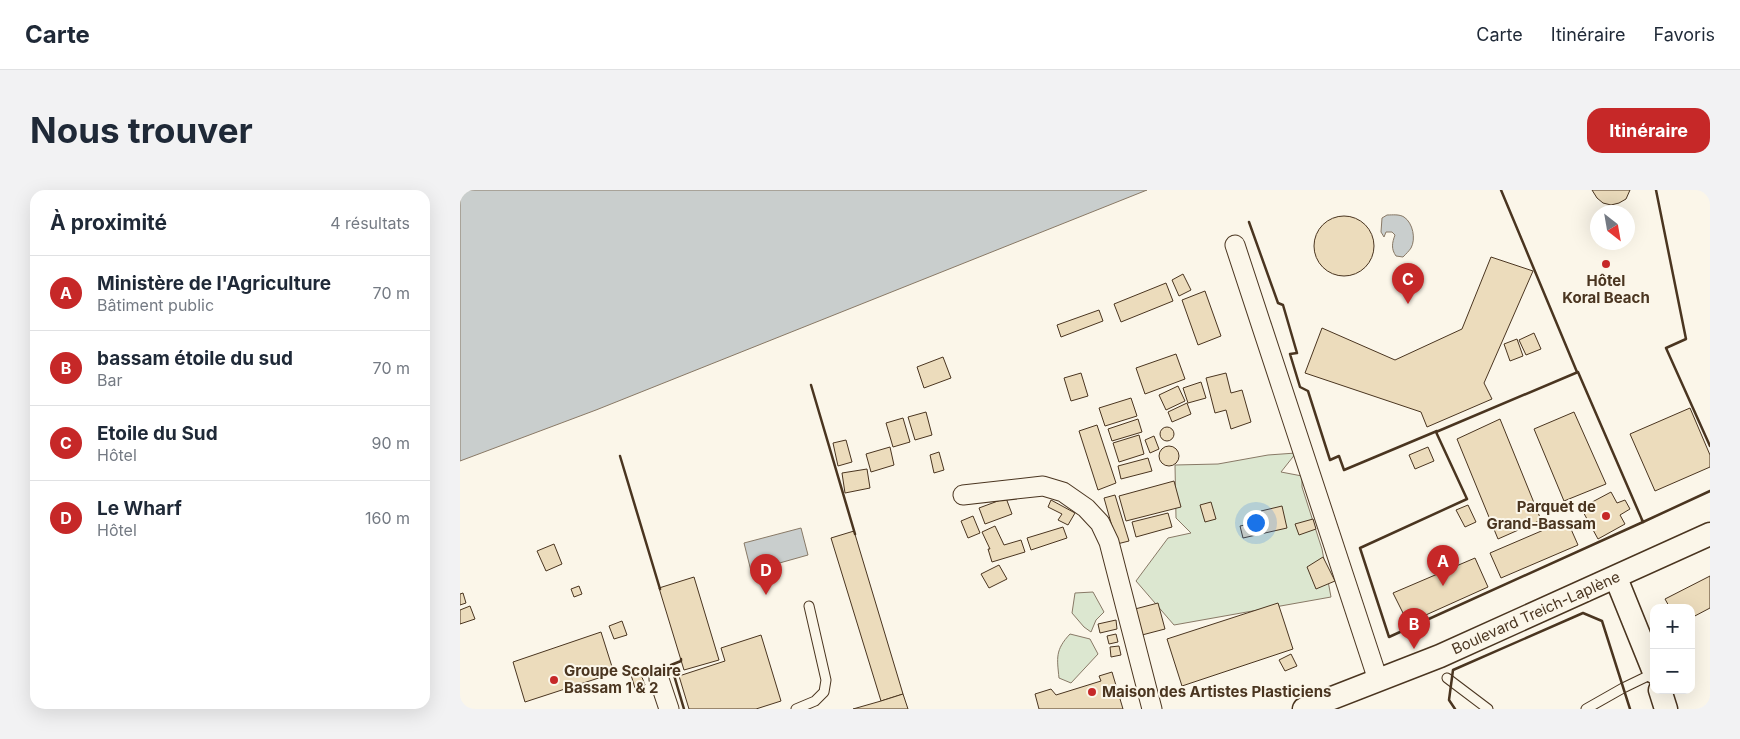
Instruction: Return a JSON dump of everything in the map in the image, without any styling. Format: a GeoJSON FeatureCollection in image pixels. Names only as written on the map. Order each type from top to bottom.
{"type":"FeatureCollection","features":[{"type":"Feature","properties":{"kind":"street"},"geometry":{"type":"LineString","coordinates":[[1235,245],[1378,680]]}},
{"type":"Feature","properties":{"kind":"street"},"geometry":{"type":"LineString","coordinates":[[963,495],[1043,486],[1063,492],[1086,508],[1100,523],[1109,542],[1152,709]]}},
{"type":"Feature","properties":{"kind":"street","name":"Boulevard Treich-Laplène"},"geometry":{"type":"LineString","coordinates":[[1304,709],[1440,656],[1710,534]]}},
{"type":"Feature","properties":{"kind":"street"},"geometry":{"type":"LineString","coordinates":[[1616,578],[1650,663]]}},
{"type":"Feature","properties":{"kind":"street"},"geometry":{"type":"LineString","coordinates":[[659,679],[669,709]]}},
{"type":"Feature","properties":{"kind":"street"},"geometry":{"type":"LineString","coordinates":[[1661,694],[1666,709]]}},
{"type":"Feature","properties":{"kind":"lane"},"geometry":{"type":"LineString","coordinates":[[796,709],[815,701],[824,692],[826,680],[809,606]]}},
{"type":"Feature","properties":{"kind":"lane"},"geometry":{"type":"LineString","coordinates":[[1586,709],[1650,675]]}},
{"type":"Feature","properties":{"kind":"lane"},"geometry":{"type":"LineString","coordinates":[[1447,678],[1488,709]]}},
{"type":"Feature","properties":{"kind":"green space"},"geometry":{"type":"Polygon","coordinates":[[[1296,453],[1281,472],[1302,476],[1302,487],[1322,549],[1331,597],[1174,625],[1136,581],[1168,538],[1191,533],[1176,518],[1175,465],[1218,464],[1268,455],[1296,453]]]}},
{"type":"Feature","properties":{"kind":"green space"},"geometry":{"type":"Polygon","coordinates":[[[1093,592],[1104,612],[1096,620],[1091,632],[1072,613],[1075,593],[1093,592]]]}},
{"type":"Feature","properties":{"kind":"green space"},"geometry":{"type":"Polygon","coordinates":[[[1070,634],[1090,639],[1098,654],[1071,683],[1059,678],[1058,660],[1059,650],[1070,634]]]}},
{"type":"Feature","properties":{"kind":"shaded area"},"geometry":{"type":"Polygon","coordinates":[[[460,190],[1147,190],[596,410],[460,461],[460,190]]]}},
{"type":"Feature","properties":{"kind":"shaded area"},"geometry":{"type":"Polygon","coordinates":[[[1387,215],[1402,216],[1410,223],[1413,244],[1403,257],[1396,256],[1393,251],[1395,235],[1392,232],[1386,232],[1384,237],[1381,232],[1382,218],[1387,215]]]}},
{"type":"Feature","properties":{"kind":"shaded area"},"geometry":{"type":"Polygon","coordinates":[[[801,528],[808,555],[751,571],[744,543],[801,528]]]}},
{"type":"Feature","properties":{"kind":"building"},"geometry":{"type":"Polygon","coordinates":[[[1592,190],[1630,190],[1626,199],[1611,205],[1603,203],[1592,190]]]}},
{"type":"Feature","properties":{"kind":"building"},"geometry":{"type":"Polygon","coordinates":[[[1338,216],[1350,216],[1366,224],[1372,234],[1374,246],[1372,258],[1366,268],[1350,276],[1338,276],[1322,268],[1314,252],[1314,240],[1322,224],[1338,216]]]}},
{"type":"Feature","properties":{"kind":"building"},"geometry":{"type":"Polygon","coordinates":[[[1491,257],[1533,271],[1484,383],[1492,399],[1427,427],[1421,412],[1305,373],[1322,328],[1395,360],[1462,329],[1491,257]]]}},
{"type":"Feature","properties":{"kind":"building"},"geometry":{"type":"Polygon","coordinates":[[[1183,274],[1191,290],[1179,296],[1172,280],[1183,274]]]}},
{"type":"Feature","properties":{"kind":"building"},"geometry":{"type":"Polygon","coordinates":[[[1166,283],[1173,301],[1121,322],[1114,304],[1166,283]]]}},
{"type":"Feature","properties":{"kind":"building"},"geometry":{"type":"Polygon","coordinates":[[[1205,291],[1221,336],[1198,345],[1182,300],[1205,291]]]}},
{"type":"Feature","properties":{"kind":"building"},"geometry":{"type":"Polygon","coordinates":[[[1099,310],[1103,321],[1061,337],[1057,325],[1099,310]]]}},
{"type":"Feature","properties":{"kind":"building"},"geometry":{"type":"Polygon","coordinates":[[[1534,333],[1541,349],[1526,355],[1519,340],[1534,333]]]}},
{"type":"Feature","properties":{"kind":"building"},"geometry":{"type":"Polygon","coordinates":[[[1517,339],[1523,356],[1510,361],[1504,344],[1517,339]]]}},
{"type":"Feature","properties":{"kind":"building"},"geometry":{"type":"Polygon","coordinates":[[[1176,354],[1185,379],[1145,394],[1136,368],[1176,354]]]}},
{"type":"Feature","properties":{"kind":"building"},"geometry":{"type":"Polygon","coordinates":[[[943,357],[951,378],[924,388],[917,367],[943,357]]]}},
{"type":"Feature","properties":{"kind":"building"},"geometry":{"type":"Polygon","coordinates":[[[1081,373],[1088,396],[1071,401],[1064,378],[1081,373]]]}},
{"type":"Feature","properties":{"kind":"building"},"geometry":{"type":"Polygon","coordinates":[[[1226,373],[1231,393],[1242,390],[1251,422],[1231,429],[1226,410],[1215,413],[1206,378],[1226,373]]]}},
{"type":"Feature","properties":{"kind":"building"},"geometry":{"type":"Polygon","coordinates":[[[1201,382],[1206,398],[1188,403],[1183,388],[1201,382]]]}},
{"type":"Feature","properties":{"kind":"building"},"geometry":{"type":"Polygon","coordinates":[[[1178,386],[1185,401],[1166,410],[1159,395],[1178,386]]]}},
{"type":"Feature","properties":{"kind":"building"},"geometry":{"type":"Polygon","coordinates":[[[1131,398],[1137,416],[1105,426],[1099,408],[1131,398]]]}},
{"type":"Feature","properties":{"kind":"building"},"geometry":{"type":"Polygon","coordinates":[[[1187,403],[1191,414],[1172,422],[1168,412],[1187,403]]]}},
{"type":"Feature","properties":{"kind":"building"},"geometry":{"type":"Polygon","coordinates":[[[1690,408],[1710,455],[1710,467],[1655,491],[1630,434],[1690,408]]]}},
{"type":"Feature","properties":{"kind":"building"},"geometry":{"type":"Polygon","coordinates":[[[926,412],[932,435],[915,440],[908,417],[926,412]]]}},
{"type":"Feature","properties":{"kind":"building"},"geometry":{"type":"Polygon","coordinates":[[[1574,412],[1606,484],[1564,501],[1534,429],[1574,412]]]}},
{"type":"Feature","properties":{"kind":"building"},"geometry":{"type":"Polygon","coordinates":[[[903,418],[910,442],[893,447],[886,423],[903,418]]]}},
{"type":"Feature","properties":{"kind":"building"},"geometry":{"type":"Polygon","coordinates":[[[1138,419],[1142,432],[1112,441],[1108,429],[1138,419]]]}},
{"type":"Feature","properties":{"kind":"building"},"geometry":{"type":"Polygon","coordinates":[[[1500,419],[1541,520],[1498,539],[1457,439],[1500,419]]]}},
{"type":"Feature","properties":{"kind":"building"},"geometry":{"type":"Polygon","coordinates":[[[1097,425],[1116,483],[1098,490],[1079,431],[1097,425]]]}},
{"type":"Feature","properties":{"kind":"building"},"geometry":{"type":"Polygon","coordinates":[[[1167,427],[1172,429],[1174,434],[1172,439],[1167,441],[1162,439],[1160,434],[1162,429],[1167,427]]]}},
{"type":"Feature","properties":{"kind":"building"},"geometry":{"type":"Polygon","coordinates":[[[1139,435],[1144,454],[1119,462],[1113,443],[1139,435]]]}},
{"type":"Feature","properties":{"kind":"building"},"geometry":{"type":"Polygon","coordinates":[[[1154,436],[1159,449],[1150,453],[1145,440],[1154,436]]]}},
{"type":"Feature","properties":{"kind":"building"},"geometry":{"type":"Polygon","coordinates":[[[846,440],[852,462],[838,466],[833,443],[846,440]]]}},
{"type":"Feature","properties":{"kind":"building"},"geometry":{"type":"Polygon","coordinates":[[[1165,446],[1173,446],[1179,452],[1179,460],[1173,466],[1165,466],[1159,460],[1159,452],[1165,446]]]}},
{"type":"Feature","properties":{"kind":"building"},"geometry":{"type":"Polygon","coordinates":[[[890,447],[894,465],[871,472],[866,454],[890,447]]]}},
{"type":"Feature","properties":{"kind":"building"},"geometry":{"type":"Polygon","coordinates":[[[1428,447],[1434,461],[1415,469],[1409,455],[1428,447]]]}},
{"type":"Feature","properties":{"kind":"building"},"geometry":{"type":"Polygon","coordinates":[[[939,452],[944,470],[934,473],[930,455],[939,452]]]}},
{"type":"Feature","properties":{"kind":"building"},"geometry":{"type":"Polygon","coordinates":[[[1148,458],[1152,471],[1121,479],[1118,466],[1148,458]]]}},
{"type":"Feature","properties":{"kind":"building"},"geometry":{"type":"Polygon","coordinates":[[[867,469],[870,488],[845,493],[842,473],[867,469]]]}},
{"type":"Feature","properties":{"kind":"building"},"geometry":{"type":"Polygon","coordinates":[[[1174,481],[1181,507],[1126,521],[1119,496],[1174,481]]]}},
{"type":"Feature","properties":{"kind":"building"},"geometry":{"type":"Polygon","coordinates":[[[1611,492],[1617,503],[1625,500],[1630,509],[1620,515],[1625,524],[1598,539],[1581,508],[1611,492]]]}},
{"type":"Feature","properties":{"kind":"building"},"geometry":{"type":"Polygon","coordinates":[[[1115,495],[1129,541],[1117,544],[1104,498],[1115,495]]]}},
{"type":"Feature","properties":{"kind":"building"},"geometry":{"type":"Polygon","coordinates":[[[1006,498],[1012,514],[985,524],[979,508],[1006,498]]]}},
{"type":"Feature","properties":{"kind":"building"},"geometry":{"type":"Polygon","coordinates":[[[1051,500],[1075,513],[1068,525],[1058,520],[1062,514],[1048,507],[1051,500]]]}},
{"type":"Feature","properties":{"kind":"building"},"geometry":{"type":"Polygon","coordinates":[[[1211,502],[1216,519],[1205,522],[1200,505],[1211,502]]]}},
{"type":"Feature","properties":{"kind":"building"},"geometry":{"type":"Polygon","coordinates":[[[1468,505],[1476,522],[1465,527],[1456,510],[1468,505]]]}},
{"type":"Feature","properties":{"kind":"building"},"geometry":{"type":"Polygon","coordinates":[[[1282,506],[1287,528],[1243,538],[1240,526],[1263,521],[1261,511],[1282,506]]]}},
{"type":"Feature","properties":{"kind":"building"},"geometry":{"type":"Polygon","coordinates":[[[1168,513],[1172,527],[1136,537],[1132,522],[1168,513]]]}},
{"type":"Feature","properties":{"kind":"building"},"geometry":{"type":"Polygon","coordinates":[[[973,516],[980,533],[968,538],[961,521],[973,516]]]}},
{"type":"Feature","properties":{"kind":"building"},"geometry":{"type":"Polygon","coordinates":[[[1313,519],[1316,529],[1299,535],[1295,524],[1313,519]]]}},
{"type":"Feature","properties":{"kind":"building"},"geometry":{"type":"Polygon","coordinates":[[[1567,520],[1578,545],[1501,578],[1490,553],[1567,520]]]}},
{"type":"Feature","properties":{"kind":"building"},"geometry":{"type":"Polygon","coordinates":[[[995,526],[1004,545],[1021,540],[1025,552],[992,562],[988,549],[990,549],[982,532],[995,526]]]}},
{"type":"Feature","properties":{"kind":"building"},"geometry":{"type":"Polygon","coordinates":[[[1063,527],[1067,538],[1031,550],[1027,538],[1063,527]]]}},
{"type":"Feature","properties":{"kind":"building"},"geometry":{"type":"Polygon","coordinates":[[[854,531],[903,694],[881,701],[831,538],[854,531]]]}},
{"type":"Feature","properties":{"kind":"building"},"geometry":{"type":"Polygon","coordinates":[[[554,544],[562,564],[546,571],[537,551],[554,544]]]}},
{"type":"Feature","properties":{"kind":"building"},"geometry":{"type":"Polygon","coordinates":[[[1323,557],[1335,581],[1316,589],[1307,567],[1323,557]]]}},
{"type":"Feature","properties":{"kind":"building"},"geometry":{"type":"Polygon","coordinates":[[[1475,558],[1488,587],[1408,623],[1393,593],[1475,558]]]}},
{"type":"Feature","properties":{"kind":"building"},"geometry":{"type":"Polygon","coordinates":[[[999,565],[1007,579],[989,588],[981,574],[999,565]]]}},
{"type":"Feature","properties":{"kind":"building"},"geometry":{"type":"Polygon","coordinates":[[[1710,576],[1710,608],[1695,616],[1695,604],[1668,604],[1665,599],[1710,576]]]}},
{"type":"Feature","properties":{"kind":"building"},"geometry":{"type":"Polygon","coordinates":[[[694,577],[719,660],[684,670],[659,588],[694,577]]]}},
{"type":"Feature","properties":{"kind":"building"},"geometry":{"type":"Polygon","coordinates":[[[579,586],[582,594],[574,597],[571,589],[579,586]]]}},
{"type":"Feature","properties":{"kind":"building"},"geometry":{"type":"Polygon","coordinates":[[[463,593],[466,603],[460,605],[460,594],[463,593]]]}},
{"type":"Feature","properties":{"kind":"building"},"geometry":{"type":"Polygon","coordinates":[[[1158,603],[1165,629],[1142,635],[1135,609],[1158,603]]]}},
{"type":"Feature","properties":{"kind":"building"},"geometry":{"type":"Polygon","coordinates":[[[1278,603],[1293,649],[1182,686],[1167,639],[1278,603]]]}},
{"type":"Feature","properties":{"kind":"building"},"geometry":{"type":"Polygon","coordinates":[[[470,606],[475,619],[460,624],[460,610],[470,606]]]}},
{"type":"Feature","properties":{"kind":"building"},"geometry":{"type":"Polygon","coordinates":[[[1116,620],[1117,629],[1100,633],[1098,624],[1116,620]]]}},
{"type":"Feature","properties":{"kind":"building"},"geometry":{"type":"Polygon","coordinates":[[[622,621],[627,635],[614,639],[609,626],[622,621]]]}},
{"type":"Feature","properties":{"kind":"building"},"geometry":{"type":"Polygon","coordinates":[[[601,632],[614,673],[525,702],[513,662],[601,632]]]}},
{"type":"Feature","properties":{"kind":"building"},"geometry":{"type":"Polygon","coordinates":[[[1116,634],[1118,642],[1109,644],[1107,636],[1116,634]]]}},
{"type":"Feature","properties":{"kind":"building"},"geometry":{"type":"Polygon","coordinates":[[[761,635],[781,701],[756,709],[689,709],[679,676],[725,661],[721,648],[761,635]]]}},
{"type":"Feature","properties":{"kind":"building"},"geometry":{"type":"Polygon","coordinates":[[[1119,646],[1121,655],[1111,657],[1110,647],[1119,646]]]}},
{"type":"Feature","properties":{"kind":"building"},"geometry":{"type":"Polygon","coordinates":[[[1291,654],[1297,666],[1285,671],[1279,660],[1291,654]]]}},
{"type":"Feature","properties":{"kind":"building"},"geometry":{"type":"Polygon","coordinates":[[[640,672],[645,685],[635,688],[631,675],[640,672]]]}},
{"type":"Feature","properties":{"kind":"building","name":"Maison des Artistes Plasticiens"},"geometry":{"type":"Polygon","coordinates":[[[1112,672],[1123,709],[1039,709],[1035,694],[1051,689],[1056,695],[1101,681],[1099,676],[1112,672]]]}},
{"type":"Feature","properties":{"kind":"building"},"geometry":{"type":"Polygon","coordinates":[[[903,694],[908,709],[853,709],[881,701],[903,694]]]}},
{"type":"Feature","properties":{"kind":"wall"},"geometry":{"type":"LineString","coordinates":[[1501,190],[1577,372]]}},
{"type":"Feature","properties":{"kind":"wall"},"geometry":{"type":"LineString","coordinates":[[1656,190],[1686,339],[1666,348],[1710,446]]}},
{"type":"Feature","properties":{"kind":"wall"},"geometry":{"type":"LineString","coordinates":[[1249,222],[1278,303],[1283,305],[1297,353],[1290,354],[1300,387],[1308,391],[1330,460],[1339,456],[1344,470],[1437,431]]}},
{"type":"Feature","properties":{"kind":"wall"},"geometry":{"type":"LineString","coordinates":[[1578,372],[1643,522],[1389,637],[1360,548],[1467,499],[1436,432],[1578,372]]}},
{"type":"Feature","properties":{"kind":"wall"},"geometry":{"type":"LineString","coordinates":[[811,385],[855,534]]}},
{"type":"Feature","properties":{"kind":"wall"},"geometry":{"type":"LineString","coordinates":[[620,456],[660,589]]}},
{"type":"Feature","properties":{"kind":"wall"},"geometry":{"type":"LineString","coordinates":[[1642,520],[1643,522],[1710,491]]}},
{"type":"Feature","properties":{"kind":"wall"},"geometry":{"type":"LineString","coordinates":[[1455,709],[1449,700],[1453,670],[1583,613],[1602,621],[1630,709]]}},
{"type":"Feature","properties":{"kind":"wall"},"geometry":{"type":"LineString","coordinates":[[681,659],[681,661],[671,665],[684,709]]}},
{"type":"Feature","properties":{"kind":"place","name":"Hôtel Koral Beach"},"geometry":{"type":"Point","coordinates":[1606,264]}},
{"type":"Feature","properties":{"kind":"place","name":"Etoile du Sud"},"geometry":{"type":"Point","coordinates":[1408,304]}},
{"type":"Feature","properties":{"kind":"place","name":"Parquet de Grand-Bassam"},"geometry":{"type":"Point","coordinates":[1606,516]}},
{"type":"Feature","properties":{"kind":"place","name":"Ministère de l'Agriculture"},"geometry":{"type":"Point","coordinates":[1443,586]}},
{"type":"Feature","properties":{"kind":"place","name":"Le Wharf"},"geometry":{"type":"Point","coordinates":[766,595]}},
{"type":"Feature","properties":{"kind":"place","name":"bassam étoile du sud"},"geometry":{"type":"Point","coordinates":[1414,649]}},
{"type":"Feature","properties":{"kind":"place","name":"Groupe Scolaire Bassam 1 & 2"},"geometry":{"type":"Point","coordinates":[554,680]}},
{"type":"Feature","properties":{"kind":"place","name":"Maison des Artistes Plasticiens"},"geometry":{"type":"Point","coordinates":[1092,692]}}]}
